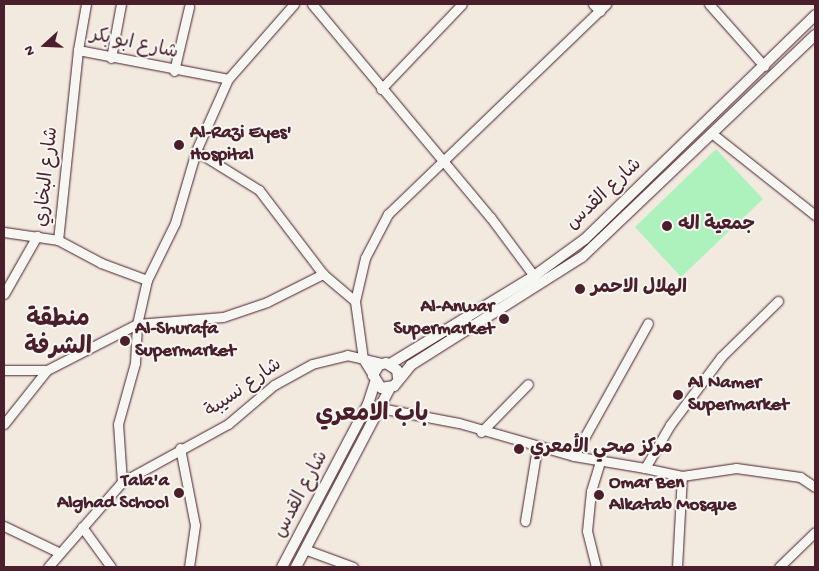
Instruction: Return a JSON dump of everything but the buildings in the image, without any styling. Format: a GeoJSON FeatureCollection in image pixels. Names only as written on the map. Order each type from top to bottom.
{"type":"FeatureCollection","features":[{"type":"Feature","properties":{"kind":"main road","name":"شارع القدس"},"geometry":{"type":"LineString","coordinates":[[282,567],[368,404],[374,379],[386,364],[534,276],[611,216],[815,15]]}},
{"type":"Feature","properties":{"kind":"main road","name":"شارع القدس"},"geometry":{"type":"LineString","coordinates":[[296,567],[307,550],[390,388],[398,378],[411,365],[582,257],[714,135],[815,35]]}},
{"type":"Feature","properties":{"kind":"main road"},"geometry":{"type":"LineString","coordinates":[[386,364],[397,370],[398,378]]}},
{"type":"Feature","properties":{"kind":"main road"},"geometry":{"type":"LineString","coordinates":[[374,379],[390,388]]}},
{"type":"Feature","properties":{"kind":"street","name":"شارع ابو بكر"},"geometry":{"type":"LineString","coordinates":[[86,4],[78,50],[174,71],[228,79]]}},
{"type":"Feature","properties":{"kind":"street"},"geometry":{"type":"LineString","coordinates":[[111,58],[121,4]]}},
{"type":"Feature","properties":{"kind":"street"},"geometry":{"type":"LineString","coordinates":[[122,482],[118,424],[135,363],[137,324],[147,280],[175,223],[196,151],[228,79],[294,4]]}},
{"type":"Feature","properties":{"kind":"street"},"geometry":{"type":"LineString","coordinates":[[312,4],[381,89],[445,163],[534,276]]}},
{"type":"Feature","properties":{"kind":"street"},"geometry":{"type":"LineString","coordinates":[[381,89],[462,4]]}},
{"type":"Feature","properties":{"kind":"street"},"geometry":{"type":"LineString","coordinates":[[374,379],[363,359],[356,301],[365,258],[388,214],[445,163],[603,7],[593,4]]}},
{"type":"Feature","properties":{"kind":"street"},"geometry":{"type":"LineString","coordinates":[[709,4],[764,66]]}},
{"type":"Feature","properties":{"kind":"street"},"geometry":{"type":"LineString","coordinates":[[174,71],[189,7]]}},
{"type":"Feature","properties":{"kind":"street","name":"شارع البخاري"},"geometry":{"type":"LineString","coordinates":[[78,50],[58,240],[101,263],[147,280]]}},
{"type":"Feature","properties":{"kind":"street"},"geometry":{"type":"LineString","coordinates":[[714,135],[815,215]]}},
{"type":"Feature","properties":{"kind":"street"},"geometry":{"type":"LineString","coordinates":[[196,151],[259,190],[323,274],[356,301]]}},
{"type":"Feature","properties":{"kind":"street"},"geometry":{"type":"LineString","coordinates":[[4,232],[58,240]]}},
{"type":"Feature","properties":{"kind":"street"},"geometry":{"type":"LineString","coordinates":[[4,294],[37,236]]}},
{"type":"Feature","properties":{"kind":"street"},"geometry":{"type":"LineString","coordinates":[[4,424],[48,370],[137,324],[223,317],[267,302],[323,274]]}},
{"type":"Feature","properties":{"kind":"street"},"geometry":{"type":"LineString","coordinates":[[645,468],[670,425],[721,357],[778,301]]}},
{"type":"Feature","properties":{"kind":"street"},"geometry":{"type":"LineString","coordinates":[[574,456],[648,323]]}},
{"type":"Feature","properties":{"kind":"street","name":"شارع نسيبة"},"geometry":{"type":"LineString","coordinates":[[48,567],[122,482],[180,448],[228,424],[274,385],[312,364],[347,355],[386,364]]}},
{"type":"Feature","properties":{"kind":"street"},"geometry":{"type":"LineString","coordinates":[[4,370],[48,370]]}},
{"type":"Feature","properties":{"kind":"street"},"geometry":{"type":"LineString","coordinates":[[481,432],[528,384]]}},
{"type":"Feature","properties":{"kind":"street"},"geometry":{"type":"LineString","coordinates":[[380,408],[459,424],[537,448],[682,476],[736,468],[800,477],[815,487]]}},
{"type":"Feature","properties":{"kind":"street"},"geometry":{"type":"LineString","coordinates":[[180,448],[195,525],[189,567]]}},
{"type":"Feature","properties":{"kind":"street"},"geometry":{"type":"LineString","coordinates":[[525,521],[537,448]]}},
{"type":"Feature","properties":{"kind":"street"},"geometry":{"type":"LineString","coordinates":[[596,567],[588,532],[591,491],[601,460]]}},
{"type":"Feature","properties":{"kind":"street"},"geometry":{"type":"LineString","coordinates":[[677,567],[682,476]]}},
{"type":"Feature","properties":{"kind":"street"},"geometry":{"type":"LineString","coordinates":[[4,526],[60,553]]}},
{"type":"Feature","properties":{"kind":"street"},"geometry":{"type":"LineString","coordinates":[[82,526],[111,567]]}},
{"type":"Feature","properties":{"kind":"street"},"geometry":{"type":"LineString","coordinates":[[780,567],[815,532]]}},
{"type":"Feature","properties":{"kind":"street"},"geometry":{"type":"LineString","coordinates":[[307,550],[353,567]]}},
{"type":"Feature","properties":{"kind":"green space"},"geometry":{"type":"Polygon","coordinates":[[[716,149],[763,199],[681,277],[635,227],[716,149]]]}},
{"type":"Feature","properties":{"kind":"place","name":"Al-Razi Eyes' Hospital"},"geometry":{"type":"Point","coordinates":[179,145]}},
{"type":"Feature","properties":{"kind":"place","name":"جمعية اله"},"geometry":{"type":"Point","coordinates":[667,226]}},
{"type":"Feature","properties":{"kind":"place","name":"الهلال الاحمر"},"geometry":{"type":"Point","coordinates":[580,289]}},
{"type":"Feature","properties":{"kind":"place","name":"Al-Anwar Supermarket"},"geometry":{"type":"Point","coordinates":[504,319]}},
{"type":"Feature","properties":{"kind":"place","name":"Al-Shurafa Supermarket"},"geometry":{"type":"Point","coordinates":[125,341]}},
{"type":"Feature","properties":{"kind":"place","name":"Al Namer Supermarket"},"geometry":{"type":"Point","coordinates":[678,395]}},
{"type":"Feature","properties":{"kind":"place","name":"مركز صحي الأمعري"},"geometry":{"type":"Point","coordinates":[519,449]}},
{"type":"Feature","properties":{"kind":"place","name":"Tala'a Alghad School"},"geometry":{"type":"Point","coordinates":[179,493]}},
{"type":"Feature","properties":{"kind":"place","name":"Omar Ben Alkatab Mosque"},"geometry":{"type":"Point","coordinates":[599,495]}},
{"type":"Feature","properties":{"kind":"district","name":"منطقة الشرفة"},"geometry":{"type":"Point","coordinates":[58,335]}},
{"type":"Feature","properties":{"kind":"district","name":"باب الامعري"},"geometry":{"type":"Point","coordinates":[372,416]}}]}
